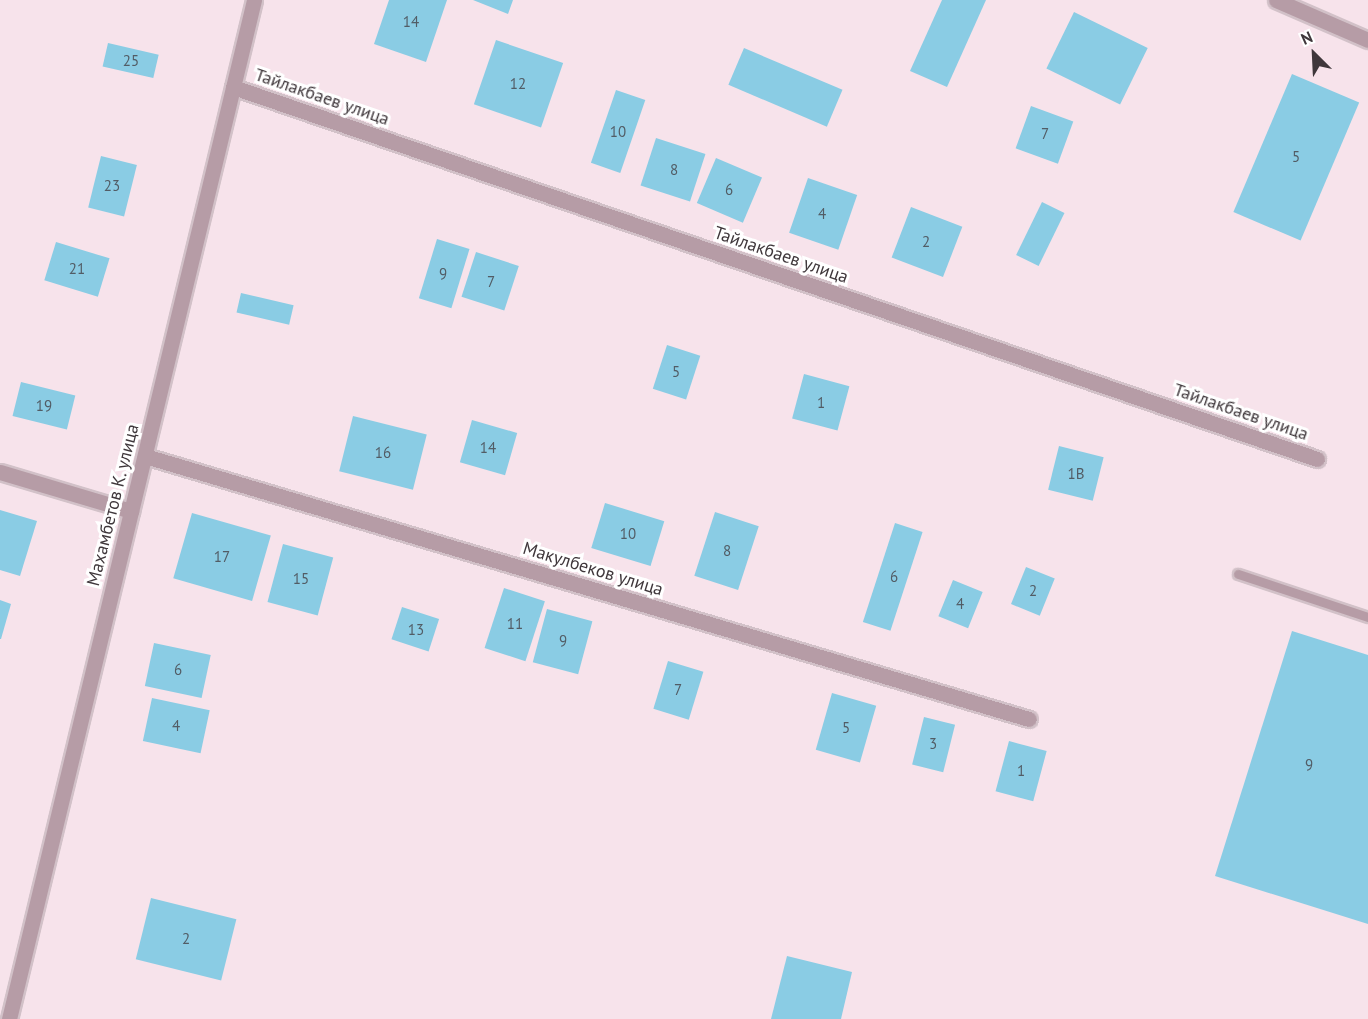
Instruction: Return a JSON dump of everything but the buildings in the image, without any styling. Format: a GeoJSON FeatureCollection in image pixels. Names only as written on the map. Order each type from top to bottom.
{"type":"FeatureCollection","features":[{"type":"Feature","properties":{"kind":"street","name":"Махамбетов К. улица"},"geometry":{"type":"LineString","coordinates":[[9,1019],[254,0]]}},
{"type":"Feature","properties":{"kind":"street"},"geometry":{"type":"LineString","coordinates":[[1276,0],[1368,40]]}},
{"type":"Feature","properties":{"kind":"street","name":"Тайлакбаев улица"},"geometry":{"type":"LineString","coordinates":[[233,87],[1317,459]]}},
{"type":"Feature","properties":{"kind":"street","name":"Макулбеков улица"},"geometry":{"type":"LineString","coordinates":[[145,456],[1029,719]]}},
{"type":"Feature","properties":{"kind":"street"},"geometry":{"type":"LineString","coordinates":[[0,472],[131,511]]}},
{"type":"Feature","properties":{"kind":"lane"},"geometry":{"type":"LineString","coordinates":[[1238,574],[1368,617]]}}]}
